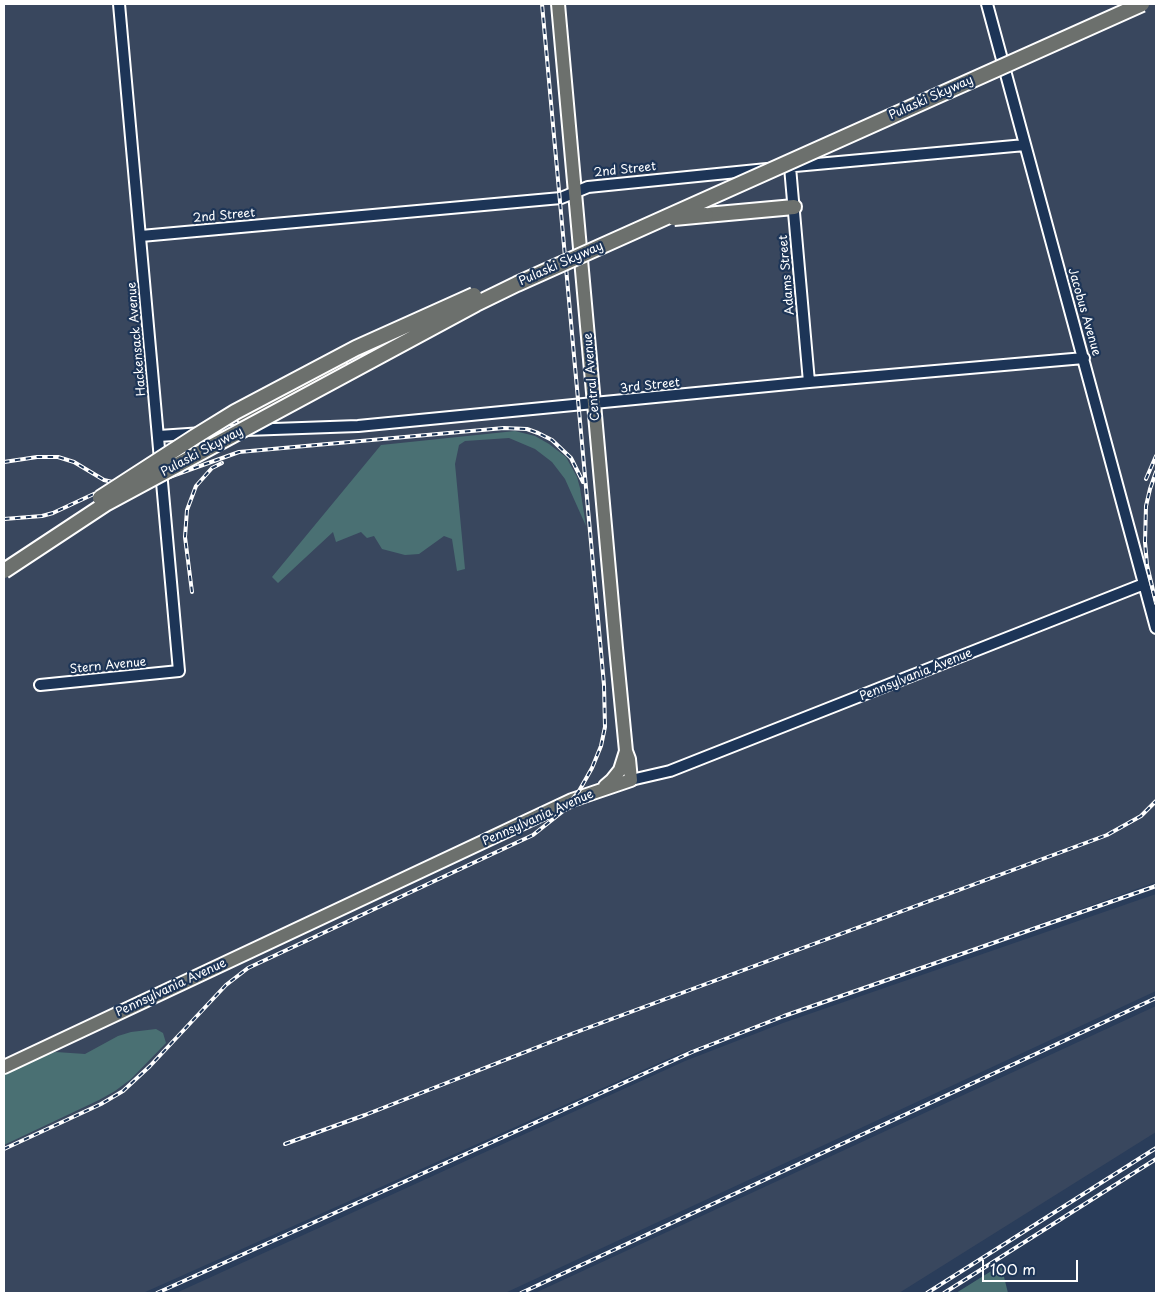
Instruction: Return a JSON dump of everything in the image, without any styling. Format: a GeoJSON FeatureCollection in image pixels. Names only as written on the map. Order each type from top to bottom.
{"type":"FeatureCollection","features":[{"type":"Feature","properties":{"kind":"highway","name":"Pulaski Skyway"},"geometry":{"type":"LineString","coordinates":[[4,562],[235,412],[362,346],[1125,4]]}},
{"type":"Feature","properties":{"kind":"highway","name":"Pulaski Skyway"},"geometry":{"type":"LineString","coordinates":[[4,571],[107,504],[496,294],[1142,4]]}},
{"type":"Feature","properties":{"kind":"highway"},"geometry":{"type":"LineString","coordinates":[[136,475],[364,354],[450,312],[638,226],[658,221],[706,215],[794,207]]}},
{"type":"Feature","properties":{"kind":"highway"},"geometry":{"type":"LineString","coordinates":[[152,479],[184,455],[245,418]]}},
{"type":"Feature","properties":{"kind":"main road","name":"Central Avenue"},"geometry":{"type":"LineString","coordinates":[[558,4],[626,751],[629,758],[631,780]]}},
{"type":"Feature","properties":{"kind":"main road","name":"Central Avenue"},"geometry":{"type":"LineString","coordinates":[[599,790],[616,776],[626,751]]}},
{"type":"Feature","properties":{"kind":"main road","name":"Pennsylvania Avenue"},"geometry":{"type":"LineString","coordinates":[[4,1067],[572,800],[631,780]]}},
{"type":"Feature","properties":{"kind":"street","name":"Hackensack Avenue"},"geometry":{"type":"LineString","coordinates":[[119,4],[179,671]]}},
{"type":"Feature","properties":{"kind":"street","name":"Jacobus Avenue"},"geometry":{"type":"LineString","coordinates":[[987,4],[1156,628]]}},
{"type":"Feature","properties":{"kind":"street","name":"2nd Street"},"geometry":{"type":"LineString","coordinates":[[140,236],[561,198],[588,186],[1025,145]]}},
{"type":"Feature","properties":{"kind":"street","name":"Adams Street"},"geometry":{"type":"LineString","coordinates":[[790,167],[809,382]]}},
{"type":"Feature","properties":{"kind":"street","name":"3rd Street"},"geometry":{"type":"LineString","coordinates":[[159,436],[246,430],[358,426],[809,382],[1084,358]]}},
{"type":"Feature","properties":{"kind":"street","name":"Pennsylvania Avenue"},"geometry":{"type":"LineString","coordinates":[[631,780],[679,768],[1144,584]]}},
{"type":"Feature","properties":{"kind":"street","name":"Stern Avenue"},"geometry":{"type":"LineString","coordinates":[[40,685],[179,671]]}},
{"type":"Feature","properties":{"kind":"shaded area"},"geometry":{"type":"Polygon","coordinates":[[[4,4],[1156,4],[1156,882],[679,1054],[143,1293],[4,1293],[4,4]]]}},
{"type":"Feature","properties":{"kind":"shaded area"},"geometry":{"type":"Polygon","coordinates":[[[1156,894],[1156,991],[505,1293],[176,1293],[685,1061],[783,1023],[1156,894]]]}},
{"type":"Feature","properties":{"kind":"shaded area"},"geometry":{"type":"Polygon","coordinates":[[[1156,1006],[1156,1132],[899,1293],[535,1293],[1156,1006]]]}},
{"type":"Feature","properties":{"kind":"green space"},"geometry":{"type":"Polygon","coordinates":[[[515,431],[535,436],[566,457],[577,477],[586,526],[565,479],[552,462],[535,449],[509,438],[465,441],[459,445],[455,464],[465,569],[457,571],[452,539],[444,536],[419,554],[405,555],[382,549],[374,536],[367,538],[361,532],[336,542],[333,532],[278,583],[272,577],[381,445],[515,431]]]}},
{"type":"Feature","properties":{"kind":"green space"},"geometry":{"type":"Polygon","coordinates":[[[156,1029],[163,1033],[166,1043],[131,1079],[99,1100],[4,1145],[4,1073],[46,1054],[56,1052],[85,1054],[118,1036],[131,1032],[156,1029]]]}},
{"type":"Feature","properties":{"kind":"green space"},"geometry":{"type":"Polygon","coordinates":[[[1001,1265],[1008,1293],[956,1293],[1001,1265]]]}},
{"type":"Feature","properties":{"kind":"railway"},"geometry":{"type":"LineString","coordinates":[[4,1149],[101,1104],[123,1091],[150,1066],[226,985],[248,968],[533,835],[562,812],[579,791],[592,768],[601,746],[605,727],[604,685],[542,4]]}},
{"type":"Feature","properties":{"kind":"railway"},"geometry":{"type":"LineString","coordinates":[[4,519],[42,516],[53,513],[98,492],[161,480],[239,452],[504,428],[527,429],[552,440],[571,458],[583,482]]}},
{"type":"Feature","properties":{"kind":"railway"},"geometry":{"type":"LineString","coordinates":[[1146,479],[1156,456]]}},
{"type":"Feature","properties":{"kind":"railway"},"geometry":{"type":"LineString","coordinates":[[4,462],[37,457],[58,457],[74,462],[104,480],[121,484]]}},
{"type":"Feature","properties":{"kind":"railway"},"geometry":{"type":"LineString","coordinates":[[192,592],[185,537],[187,510],[196,486],[212,468],[222,463]]}},
{"type":"Feature","properties":{"kind":"railway"},"geometry":{"type":"LineString","coordinates":[[1156,472],[1146,506],[1145,542],[1147,565],[1156,603]]}},
{"type":"Feature","properties":{"kind":"railway"},"geometry":{"type":"LineString","coordinates":[[285,1144],[365,1115],[566,1036],[1107,835],[1141,816],[1156,801]]}},
{"type":"Feature","properties":{"kind":"railway"},"geometry":{"type":"LineString","coordinates":[[157,1293],[692,1052],[784,1016],[1156,886]]}},
{"type":"Feature","properties":{"kind":"railway"},"geometry":{"type":"LineString","coordinates":[[521,1293],[1156,998]]}},
{"type":"Feature","properties":{"kind":"railway"},"geometry":{"type":"LineString","coordinates":[[927,1293],[1156,1148]]}},
{"type":"Feature","properties":{"kind":"railway"},"geometry":{"type":"LineString","coordinates":[[944,1293],[1156,1159]]}}]}
